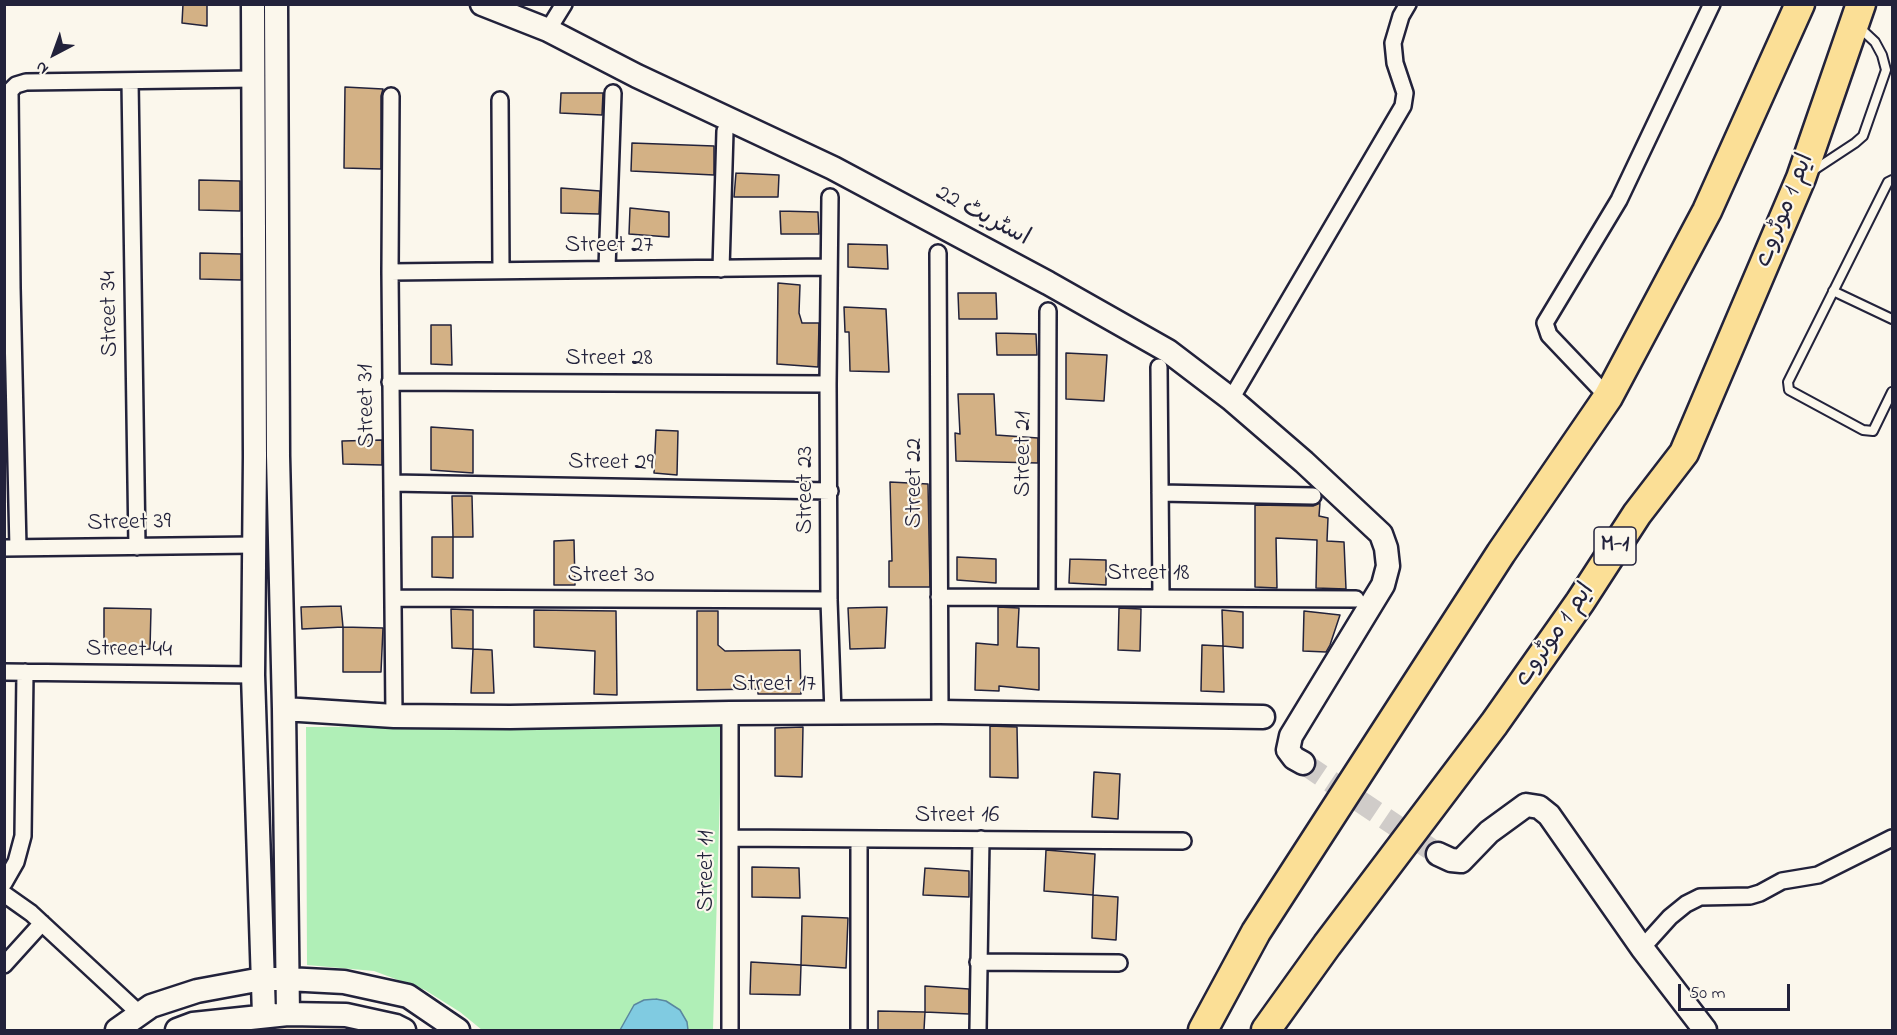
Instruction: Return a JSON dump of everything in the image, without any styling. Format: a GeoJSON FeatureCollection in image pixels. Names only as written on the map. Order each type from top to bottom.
{"type":"FeatureCollection","features":[{"type":"Feature","properties":{"kind":"highway"},"geometry":{"type":"LineString","coordinates":[[1203,1030],[1256,932],[1501,553],[1608,397],[1707,211],[1800,4]]}},
{"type":"Feature","properties":{"kind":"highway","name":"ایم 1 موٹروے"},"geometry":{"type":"LineString","coordinates":[[1266,1030],[1494,724],[1580,602],[1637,514],[1684,453],[1801,178],[1858,14]]}},
{"type":"Feature","properties":{"kind":"street"},"geometry":{"type":"LineString","coordinates":[[253,4],[255,457],[253,675],[264,1015]]}},
{"type":"Feature","properties":{"kind":"street"},"geometry":{"type":"LineString","coordinates":[[276,4],[278,456],[285,709],[288,1014]]}},
{"type":"Feature","properties":{"kind":"street","name":"اسٹریٹ 22"},"geometry":{"type":"LineString","coordinates":[[482,4],[548,30],[637,76],[833,168],[1038,278],[1168,351],[1232,399],[1304,462],[1381,534],[1386,548],[1388,566],[1383,585],[1291,736],[1288,750],[1294,758],[1303,763]]}},
{"type":"Feature","properties":{"kind":"street"},"geometry":{"type":"LineString","coordinates":[[548,30],[564,4]]}},
{"type":"Feature","properties":{"kind":"street"},"geometry":{"type":"LineString","coordinates":[[1232,399],[1403,106],[1405,93],[1395,63],[1393,43],[1401,15],[1408,4]]}},
{"type":"Feature","properties":{"kind":"street"},"geometry":{"type":"LineString","coordinates":[[1608,397],[1549,335],[1545,323],[1619,200],[1712,4]]}},
{"type":"Feature","properties":{"kind":"street"},"geometry":{"type":"LineString","coordinates":[[11,548],[10,91],[16,85],[26,82],[254,79]]}},
{"type":"Feature","properties":{"kind":"street","name":"Street 34"},"geometry":{"type":"LineString","coordinates":[[130,81],[137,547]]}},
{"type":"Feature","properties":{"kind":"street"},"geometry":{"type":"LineString","coordinates":[[607,268],[613,93]]}},
{"type":"Feature","properties":{"kind":"street","name":"Street 31"},"geometry":{"type":"LineString","coordinates":[[391,96],[390,382],[394,716]]}},
{"type":"Feature","properties":{"kind":"street"},"geometry":{"type":"LineString","coordinates":[[500,100],[501,270]]}},
{"type":"Feature","properties":{"kind":"street"},"geometry":{"type":"LineString","coordinates":[[721,269],[724,130]]}},
{"type":"Feature","properties":{"kind":"street","name":"Street 23"},"geometry":{"type":"LineString","coordinates":[[830,197],[829,600],[833,712]]}},
{"type":"Feature","properties":{"kind":"street","name":"Street 22"},"geometry":{"type":"LineString","coordinates":[[938,253],[940,712]]}},
{"type":"Feature","properties":{"kind":"street","name":"Street 27"},"geometry":{"type":"LineString","coordinates":[[390,272],[829,267]]}},
{"type":"Feature","properties":{"kind":"street","name":"Street 21"},"geometry":{"type":"LineString","coordinates":[[1047,597],[1048,311]]}},
{"type":"Feature","properties":{"kind":"street"},"geometry":{"type":"LineString","coordinates":[[1159,367],[1161,597]]}},
{"type":"Feature","properties":{"kind":"street","name":"Street 28"},"geometry":{"type":"LineString","coordinates":[[390,382],[828,384]]}},
{"type":"Feature","properties":{"kind":"street"},"geometry":{"type":"LineString","coordinates":[[255,457],[278,456]]}},
{"type":"Feature","properties":{"kind":"street","name":"Street 29"},"geometry":{"type":"LineString","coordinates":[[392,483],[830,491]]}},
{"type":"Feature","properties":{"kind":"street"},"geometry":{"type":"LineString","coordinates":[[1160,493],[1313,496]]}},
{"type":"Feature","properties":{"kind":"street","name":"Street 39"},"geometry":{"type":"LineString","coordinates":[[11,548],[254,545]]}},
{"type":"Feature","properties":{"kind":"street","name":"Street 18"},"geometry":{"type":"LineString","coordinates":[[939,597],[1356,599]]}},
{"type":"Feature","properties":{"kind":"street","name":"Street 30"},"geometry":{"type":"LineString","coordinates":[[393,598],[829,600]]}},
{"type":"Feature","properties":{"kind":"street","name":"Street 44"},"geometry":{"type":"LineString","coordinates":[[4,672],[253,675]]}},
{"type":"Feature","properties":{"kind":"street"},"geometry":{"type":"LineString","coordinates":[[4,883],[16,862],[23,836],[25,672]]}},
{"type":"Feature","properties":{"kind":"street","name":"Street 17"},"geometry":{"type":"LineString","coordinates":[[285,709],[394,716],[510,717],[730,712],[940,712],[1263,717]]}},
{"type":"Feature","properties":{"kind":"street","name":"Street 11"},"geometry":{"type":"LineString","coordinates":[[730,712],[730,1030]]}},
{"type":"Feature","properties":{"kind":"street"},"geometry":{"type":"LineString","coordinates":[[1438,854],[1451,860],[1461,861],[1489,832],[1526,805],[1539,807],[1549,815],[1642,948],[1705,1030]]}},
{"type":"Feature","properties":{"kind":"street","name":"Street 16"},"geometry":{"type":"LineString","coordinates":[[731,838],[1183,841]]}},
{"type":"Feature","properties":{"kind":"street"},"geometry":{"type":"LineString","coordinates":[[1642,948],[1686,903],[1701,897],[1750,896],[1782,881],[1818,875],[1893,838]]}},
{"type":"Feature","properties":{"kind":"street"},"geometry":{"type":"LineString","coordinates":[[978,1030],[981,839]]}},
{"type":"Feature","properties":{"kind":"street"},"geometry":{"type":"LineString","coordinates":[[859,840],[859,1030]]}},
{"type":"Feature","properties":{"kind":"street"},"geometry":{"type":"LineString","coordinates":[[4,894],[42,923],[140,1014]]}},
{"type":"Feature","properties":{"kind":"street"},"geometry":{"type":"LineString","coordinates":[[4,965],[42,923]]}},
{"type":"Feature","properties":{"kind":"street"},"geometry":{"type":"LineString","coordinates":[[978,962],[1119,963]]}},
{"type":"Feature","properties":{"kind":"street"},"geometry":{"type":"LineString","coordinates":[[117,1030],[151,1006],[197,991],[262,979],[286,979],[344,982],[408,996],[458,1030]]}},
{"type":"Feature","properties":{"kind":"street"},"geometry":{"type":"LineString","coordinates":[[177,1030],[193,1024],[288,1014],[346,1015],[368,1025],[396,1026],[404,1030]]}},
{"type":"Feature","properties":{"kind":"lane"},"geometry":{"type":"LineString","coordinates":[[1801,178],[1863,136],[1871,115],[1886,70],[1882,55],[1858,14]]}},
{"type":"Feature","properties":{"kind":"lane"},"geometry":{"type":"LineString","coordinates":[[1893,180],[1888,182],[1788,382],[1789,390],[1863,430],[1873,431],[1893,392]]}},
{"type":"Feature","properties":{"kind":"lane"},"geometry":{"type":"LineString","coordinates":[[1833,291],[1893,319]]}},
{"type":"Feature","properties":{"kind":"shaded area"},"geometry":{"type":"Polygon","coordinates":[[[265,1019],[339,1025],[378,1030],[190,1030],[265,1019]]]}},
{"type":"Feature","properties":{"kind":"green space"},"geometry":{"type":"Polygon","coordinates":[[[722,725],[713,1030],[482,1030],[460,1012],[425,990],[374,971],[307,965],[306,727],[722,725]]]}},
{"type":"Feature","properties":{"kind":"water"},"geometry":{"type":"Polygon","coordinates":[[[644,1000],[666,1001],[680,1010],[687,1022],[688,1030],[620,1030],[634,1005],[644,1000]]]}},
{"type":"Feature","properties":{"kind":"building"},"geometry":{"type":"Polygon","coordinates":[[[183,4],[207,4],[207,26],[182,23],[183,4]]]}},
{"type":"Feature","properties":{"kind":"building"},"geometry":{"type":"Polygon","coordinates":[[[345,87],[383,89],[381,96],[381,169],[344,168],[345,87]]]}},
{"type":"Feature","properties":{"kind":"building"},"geometry":{"type":"Polygon","coordinates":[[[561,93],[603,93],[602,115],[560,113],[561,93]]]}},
{"type":"Feature","properties":{"kind":"building"},"geometry":{"type":"Polygon","coordinates":[[[632,143],[714,146],[714,175],[631,171],[632,143]]]}},
{"type":"Feature","properties":{"kind":"building"},"geometry":{"type":"Polygon","coordinates":[[[736,173],[779,175],[778,197],[734,197],[736,173]]]}},
{"type":"Feature","properties":{"kind":"building"},"geometry":{"type":"Polygon","coordinates":[[[199,180],[240,181],[240,211],[199,210],[199,180]]]}},
{"type":"Feature","properties":{"kind":"building"},"geometry":{"type":"Polygon","coordinates":[[[561,188],[600,191],[599,214],[561,213],[561,188]]]}},
{"type":"Feature","properties":{"kind":"building"},"geometry":{"type":"Polygon","coordinates":[[[630,208],[669,212],[669,237],[629,234],[630,208]]]}},
{"type":"Feature","properties":{"kind":"building"},"geometry":{"type":"Polygon","coordinates":[[[780,211],[818,212],[819,234],[781,234],[780,211]]]}},
{"type":"Feature","properties":{"kind":"building"},"geometry":{"type":"Polygon","coordinates":[[[848,244],[887,245],[888,269],[848,267],[848,244]]]}},
{"type":"Feature","properties":{"kind":"building"},"geometry":{"type":"Polygon","coordinates":[[[200,253],[241,254],[241,280],[200,279],[200,253]]]}},
{"type":"Feature","properties":{"kind":"building"},"geometry":{"type":"Polygon","coordinates":[[[778,283],[800,285],[799,313],[802,323],[819,323],[818,367],[777,364],[778,283]]]}},
{"type":"Feature","properties":{"kind":"building"},"geometry":{"type":"Polygon","coordinates":[[[958,293],[996,293],[997,319],[959,319],[958,293]]]}},
{"type":"Feature","properties":{"kind":"building"},"geometry":{"type":"Polygon","coordinates":[[[844,307],[886,309],[889,372],[850,371],[849,332],[845,332],[844,307]]]}},
{"type":"Feature","properties":{"kind":"building"},"geometry":{"type":"Polygon","coordinates":[[[431,325],[451,325],[452,365],[431,364],[431,325]]]}},
{"type":"Feature","properties":{"kind":"building"},"geometry":{"type":"Polygon","coordinates":[[[996,333],[1036,334],[1037,355],[997,355],[996,333]]]}},
{"type":"Feature","properties":{"kind":"building"},"geometry":{"type":"Polygon","coordinates":[[[1066,353],[1107,355],[1104,401],[1066,399],[1066,353]]]}},
{"type":"Feature","properties":{"kind":"building"},"geometry":{"type":"Polygon","coordinates":[[[958,394],[994,394],[996,435],[1038,438],[1038,463],[956,461],[955,433],[960,434],[958,394]]]}},
{"type":"Feature","properties":{"kind":"building"},"geometry":{"type":"Polygon","coordinates":[[[431,427],[473,430],[473,473],[431,470],[431,427]]]}},
{"type":"Feature","properties":{"kind":"building"},"geometry":{"type":"Polygon","coordinates":[[[656,430],[678,431],[677,475],[654,473],[656,430]]]}},
{"type":"Feature","properties":{"kind":"building"},"geometry":{"type":"Polygon","coordinates":[[[382,440],[382,465],[343,464],[342,441],[382,440]]]}},
{"type":"Feature","properties":{"kind":"building"},"geometry":{"type":"Polygon","coordinates":[[[890,482],[928,484],[930,587],[889,587],[889,561],[892,561],[890,482]]]}},
{"type":"Feature","properties":{"kind":"building"},"geometry":{"type":"Polygon","coordinates":[[[452,496],[472,496],[473,537],[453,537],[452,496]]]}},
{"type":"Feature","properties":{"kind":"building"},"geometry":{"type":"Polygon","coordinates":[[[1320,503],[1319,516],[1328,518],[1327,541],[1344,542],[1346,589],[1316,588],[1317,540],[1276,538],[1277,588],[1255,587],[1255,505],[1313,506],[1320,503]]]}},
{"type":"Feature","properties":{"kind":"building"},"geometry":{"type":"Polygon","coordinates":[[[432,537],[453,537],[453,578],[432,577],[432,537]]]}},
{"type":"Feature","properties":{"kind":"building"},"geometry":{"type":"Polygon","coordinates":[[[574,540],[575,585],[554,585],[554,541],[574,540]]]}},
{"type":"Feature","properties":{"kind":"building"},"geometry":{"type":"Polygon","coordinates":[[[957,557],[996,559],[996,583],[957,580],[957,557]]]}},
{"type":"Feature","properties":{"kind":"building"},"geometry":{"type":"Polygon","coordinates":[[[1070,559],[1106,560],[1106,585],[1069,583],[1070,559]]]}},
{"type":"Feature","properties":{"kind":"building"},"geometry":{"type":"Polygon","coordinates":[[[341,606],[343,627],[302,629],[301,607],[341,606]]]}},
{"type":"Feature","properties":{"kind":"building"},"geometry":{"type":"Polygon","coordinates":[[[887,607],[885,648],[850,649],[848,608],[887,607]]]}},
{"type":"Feature","properties":{"kind":"building"},"geometry":{"type":"Polygon","coordinates":[[[998,607],[1019,608],[1017,647],[1039,648],[1039,690],[999,686],[999,691],[975,690],[976,643],[998,645],[998,607]]]}},
{"type":"Feature","properties":{"kind":"building"},"geometry":{"type":"Polygon","coordinates":[[[104,608],[151,609],[150,649],[104,649],[104,608]]]}},
{"type":"Feature","properties":{"kind":"building"},"geometry":{"type":"Polygon","coordinates":[[[1119,608],[1141,609],[1140,651],[1118,650],[1119,608]]]}},
{"type":"Feature","properties":{"kind":"building"},"geometry":{"type":"Polygon","coordinates":[[[451,609],[473,610],[473,649],[452,648],[451,609]]]}},
{"type":"Feature","properties":{"kind":"building"},"geometry":{"type":"Polygon","coordinates":[[[534,610],[616,611],[617,695],[594,694],[595,651],[534,647],[534,610]]]}},
{"type":"Feature","properties":{"kind":"building"},"geometry":{"type":"Polygon","coordinates":[[[1222,610],[1243,612],[1243,648],[1223,646],[1222,610]]]}},
{"type":"Feature","properties":{"kind":"building"},"geometry":{"type":"Polygon","coordinates":[[[697,611],[718,611],[718,645],[725,651],[800,650],[801,694],[758,694],[758,689],[697,690],[697,611]]]}},
{"type":"Feature","properties":{"kind":"building"},"geometry":{"type":"Polygon","coordinates":[[[1304,611],[1340,615],[1326,652],[1303,651],[1304,611]]]}},
{"type":"Feature","properties":{"kind":"building"},"geometry":{"type":"Polygon","coordinates":[[[343,627],[383,628],[381,672],[343,672],[343,627]]]}},
{"type":"Feature","properties":{"kind":"building"},"geometry":{"type":"Polygon","coordinates":[[[1202,645],[1223,646],[1224,692],[1201,691],[1202,645]]]}},
{"type":"Feature","properties":{"kind":"building"},"geometry":{"type":"Polygon","coordinates":[[[473,649],[492,650],[494,693],[471,693],[473,649]]]}},
{"type":"Feature","properties":{"kind":"building"},"geometry":{"type":"Polygon","coordinates":[[[990,726],[1017,727],[1018,778],[990,777],[990,726]]]}},
{"type":"Feature","properties":{"kind":"building"},"geometry":{"type":"Polygon","coordinates":[[[803,727],[802,777],[775,776],[775,728],[803,727]]]}},
{"type":"Feature","properties":{"kind":"building"},"geometry":{"type":"Polygon","coordinates":[[[1094,772],[1120,774],[1118,819],[1092,817],[1094,772]]]}},
{"type":"Feature","properties":{"kind":"building"},"geometry":{"type":"Polygon","coordinates":[[[1046,850],[1095,854],[1093,895],[1044,891],[1046,850]]]}},
{"type":"Feature","properties":{"kind":"building"},"geometry":{"type":"Polygon","coordinates":[[[752,867],[799,868],[800,898],[752,897],[752,867]]]}},
{"type":"Feature","properties":{"kind":"building"},"geometry":{"type":"Polygon","coordinates":[[[925,868],[969,871],[969,897],[923,895],[925,868]]]}},
{"type":"Feature","properties":{"kind":"building"},"geometry":{"type":"Polygon","coordinates":[[[1093,895],[1118,897],[1116,940],[1092,938],[1093,895]]]}},
{"type":"Feature","properties":{"kind":"building"},"geometry":{"type":"Polygon","coordinates":[[[802,916],[848,918],[846,968],[801,965],[802,916]]]}},
{"type":"Feature","properties":{"kind":"building"},"geometry":{"type":"Polygon","coordinates":[[[751,962],[801,965],[800,995],[750,994],[751,962]]]}},
{"type":"Feature","properties":{"kind":"building"},"geometry":{"type":"Polygon","coordinates":[[[925,986],[969,989],[969,1014],[925,1012],[925,986]]]}},
{"type":"Feature","properties":{"kind":"building"},"geometry":{"type":"Polygon","coordinates":[[[878,1011],[925,1012],[924,1030],[878,1030],[878,1011]]]}},
{"type":"Feature","properties":{"kind":"tunnel"},"geometry":{"type":"LineString","coordinates":[[1303,763],[1438,854]]}}]}
